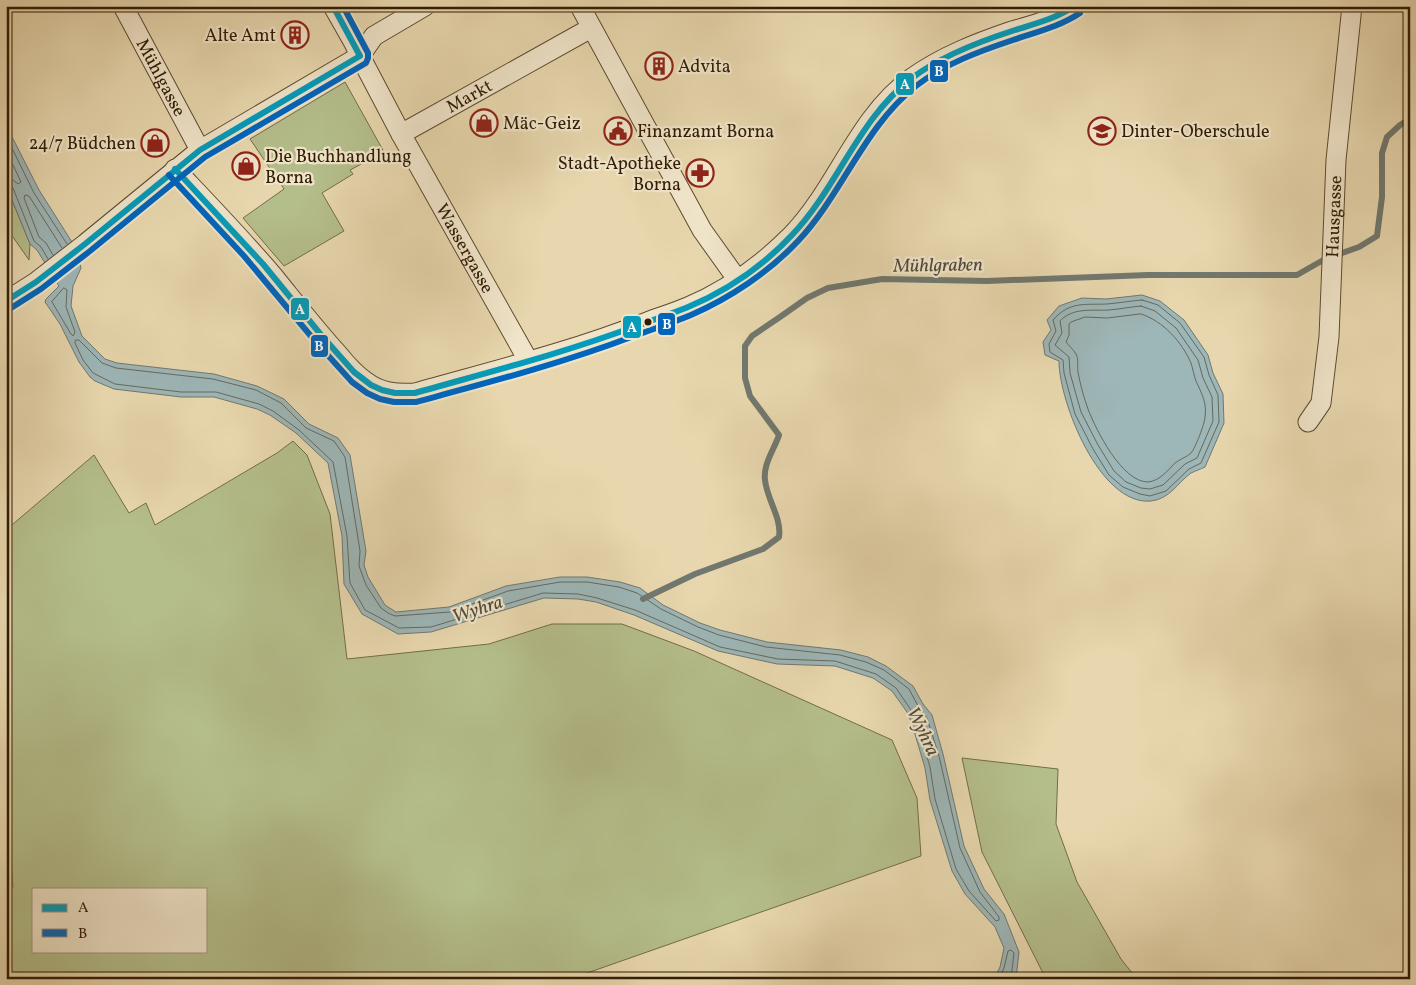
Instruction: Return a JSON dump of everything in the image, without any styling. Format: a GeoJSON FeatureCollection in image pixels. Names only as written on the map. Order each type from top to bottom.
{"type":"FeatureCollection","features":[{"type":"Feature","properties":{"kind":"street","name":"Mühlgasse"},"geometry":{"type":"LineString","coordinates":[[123,6],[200,150]]}},
{"type":"Feature","properties":{"kind":"street"},"geometry":{"type":"LineString","coordinates":[[333,6],[401,134]]}},
{"type":"Feature","properties":{"kind":"street"},"geometry":{"type":"LineString","coordinates":[[6,301],[36,282],[85,244],[200,150],[360,56],[374,36],[425,6]]}},
{"type":"Feature","properties":{"kind":"street"},"geometry":{"type":"LineString","coordinates":[[580,6],[702,230],[737,279]]}},
{"type":"Feature","properties":{"kind":"street"},"geometry":{"type":"LineString","coordinates":[[175,169],[225,221],[352,370],[365,382],[379,390],[395,394],[415,393],[568,351],[688,307],[715,293],[772,254],[809,215],[847,158],[868,122],[889,97],[911,79],[941,59],[974,44],[1041,22],[1075,6]]}},
{"type":"Feature","properties":{"kind":"street","name":"Hausgasse"},"geometry":{"type":"LineString","coordinates":[[1308,422],[1321,403],[1329,337],[1336,160],[1352,6]]}},
{"type":"Feature","properties":{"kind":"street","name":"Markt"},"geometry":{"type":"LineString","coordinates":[[401,134],[591,28]]}},
{"type":"Feature","properties":{"kind":"street","name":"Wassergasse"},"geometry":{"type":"LineString","coordinates":[[401,134],[529,362]]}},
{"type":"Feature","properties":{"kind":"green space"},"geometry":{"type":"Polygon","coordinates":[[[345,82],[384,152],[350,170],[353,174],[322,193],[344,231],[284,266],[243,218],[284,189],[250,139],[345,82]]]}},
{"type":"Feature","properties":{"kind":"green space"},"geometry":{"type":"Polygon","coordinates":[[[6,185],[30,244],[29,260],[6,227],[6,185]]]}},
{"type":"Feature","properties":{"kind":"green space"},"geometry":{"type":"Polygon","coordinates":[[[293,441],[307,455],[330,514],[347,659],[489,644],[552,624],[622,624],[694,651],[892,740],[917,798],[921,856],[570,979],[6,979],[6,888],[13,887],[6,802],[6,530],[94,455],[129,513],[146,503],[155,525],[277,453],[293,441]]]}},
{"type":"Feature","properties":{"kind":"green space"},"geometry":{"type":"Polygon","coordinates":[[[962,758],[1058,769],[1056,824],[1077,882],[1121,959],[1137,979],[1046,979],[982,852],[962,758]]]}},
{"type":"Feature","properties":{"kind":"water","name":"Wyhra"},"geometry":{"type":"Polygon","coordinates":[[[6,125],[39,190],[77,250],[81,268],[73,286],[71,306],[82,336],[105,359],[117,363],[214,374],[257,386],[284,399],[309,424],[338,438],[350,455],[366,551],[364,565],[368,577],[385,605],[396,612],[449,607],[506,586],[560,577],[587,577],[620,582],[640,588],[663,605],[700,623],[720,630],[767,642],[841,650],[868,657],[886,666],[913,686],[932,715],[964,846],[984,889],[1004,914],[1019,952],[1016,979],[994,979],[1000,967],[1004,948],[995,927],[965,894],[952,871],[930,800],[925,768],[907,712],[892,691],[873,678],[835,666],[777,664],[718,651],[634,615],[596,602],[578,599],[544,598],[431,632],[398,634],[362,614],[344,584],[342,536],[328,463],[296,433],[270,415],[257,409],[214,397],[181,397],[114,389],[95,381],[79,362],[60,324],[45,302],[59,286],[37,250],[30,244],[6,185],[6,125]]]}},
{"type":"Feature","properties":{"kind":"water"},"geometry":{"type":"Polygon","coordinates":[[[1142,295],[1160,301],[1184,320],[1208,355],[1213,373],[1223,394],[1224,423],[1205,467],[1191,473],[1168,494],[1158,500],[1151,501],[1132,498],[1115,487],[1099,470],[1075,425],[1066,401],[1059,361],[1045,355],[1043,342],[1051,330],[1047,320],[1059,306],[1082,298],[1106,299],[1142,295]]]}},
{"type":"Feature","properties":{"kind":"waterway","name":"Mühlgraben"},"geometry":{"type":"LineString","coordinates":[[643,599],[695,574],[763,549],[779,537],[778,523],[765,480],[767,463],[779,435],[750,396],[745,378],[745,346],[752,336],[807,298],[828,288],[882,279],[987,281],[1148,275],[1297,275],[1325,259],[1359,247],[1377,236],[1382,197],[1382,153],[1387,137],[1410,119]]}},
{"type":"Feature","properties":{"kind":"transit line","name":"A"},"geometry":{"type":"LineString","coordinates":[[6,301],[36,282],[85,244],[200,150],[360,56],[333,6]]}},
{"type":"Feature","properties":{"kind":"transit line","name":"B"},"geometry":{"type":"LineString","coordinates":[[11,308],[41,289],[90,251],[205,157],[366,63],[368,53],[343,6]]}},
{"type":"Feature","properties":{"kind":"transit line","name":"A"},"geometry":{"type":"LineString","coordinates":[[175,169],[263,264],[354,372],[371,385],[382,390],[395,393],[415,393],[526,362],[609,336],[688,307],[730,285],[769,257],[792,235],[823,196],[862,133],[877,113],[912,78],[960,50],[1052,18],[1075,6]]}},
{"type":"Feature","properties":{"kind":"transit line","name":"B"},"geometry":{"type":"LineString","coordinates":[[169,175],[244,256],[352,382],[367,393],[380,399],[394,402],[416,402],[580,355],[691,315],[720,301],[762,274],[798,241],[814,222],[882,121],[898,102],[916,86],[938,71],[963,59],[1056,26],[1080,13]]}},
{"type":"Feature","properties":{"kind":"place","name":"Alte Amt"},"geometry":{"type":"Point","coordinates":[295,35]}},
{"type":"Feature","properties":{"kind":"place","name":"Advita"},"geometry":{"type":"Point","coordinates":[659,66]}},
{"type":"Feature","properties":{"kind":"place","name":"Mäc-Geiz"},"geometry":{"type":"Point","coordinates":[484,123]}},
{"type":"Feature","properties":{"kind":"place","name":"Finanzamt Borna"},"geometry":{"type":"Point","coordinates":[618,131]}},
{"type":"Feature","properties":{"kind":"place","name":"Dinter-Oberschule"},"geometry":{"type":"Point","coordinates":[1102,131]}},
{"type":"Feature","properties":{"kind":"place","name":"24/7 Büdchen"},"geometry":{"type":"Point","coordinates":[155,143]}},
{"type":"Feature","properties":{"kind":"place","name":"Die Buchhandlung Borna"},"geometry":{"type":"Point","coordinates":[246,166]}},
{"type":"Feature","properties":{"kind":"place","name":"Stadt-Apotheke Borna"},"geometry":{"type":"Point","coordinates":[700,173]}}]}
